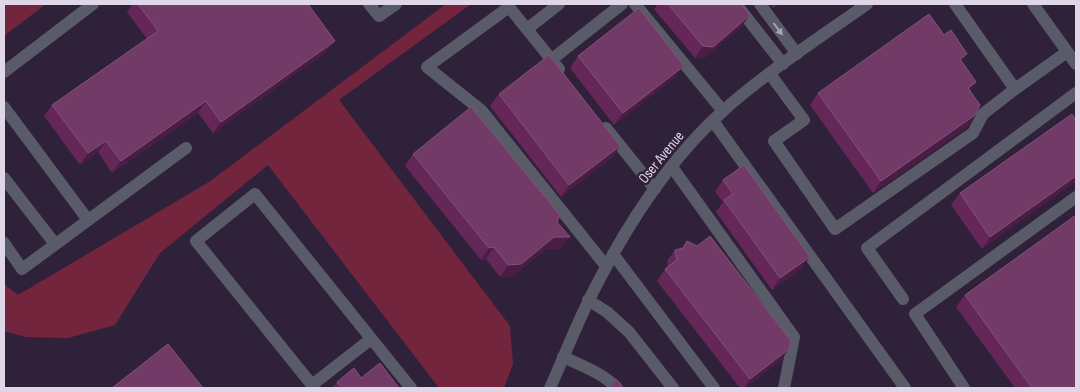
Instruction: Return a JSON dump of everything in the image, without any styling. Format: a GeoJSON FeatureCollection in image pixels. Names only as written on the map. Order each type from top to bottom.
{"type":"FeatureCollection","features":[{"type":"Feature","properties":{"kind":"street"},"geometry":{"type":"LineString","coordinates":[[4,72],[93,4]]}},
{"type":"Feature","properties":{"kind":"street"},"geometry":{"type":"LineString","coordinates":[[369,4],[379,16],[396,4]]}},
{"type":"Feature","properties":{"kind":"street"},"geometry":{"type":"LineString","coordinates":[[527,30],[559,4]]}},
{"type":"Feature","properties":{"kind":"street"},"geometry":{"type":"LineString","coordinates":[[551,60],[622,4]]}},
{"type":"Feature","properties":{"kind":"street"},"geometry":{"type":"LineString","coordinates":[[635,4],[723,111]]}},
{"type":"Feature","properties":{"kind":"street"},"geometry":{"type":"LineString","coordinates":[[736,4],[783,64]]}},
{"type":"Feature","properties":{"kind":"street"},"geometry":{"type":"LineString","coordinates":[[760,4],[797,54]]}},
{"type":"Feature","properties":{"kind":"street"},"geometry":{"type":"LineString","coordinates":[[956,4],[1015,89]]}},
{"type":"Feature","properties":{"kind":"street"},"geometry":{"type":"LineString","coordinates":[[1033,4],[1076,64]]}},
{"type":"Feature","properties":{"kind":"street","name":"Oser Avenue"},"geometry":{"type":"LineString","coordinates":[[550,388],[588,300],[606,266],[632,222],[672,167],[690,145],[723,111],[858,6]]}},
{"type":"Feature","properties":{"kind":"street"},"geometry":{"type":"LineString","coordinates":[[570,83],[509,7],[427,67],[482,111],[606,266]]}},
{"type":"Feature","properties":{"kind":"street"},"geometry":{"type":"LineString","coordinates":[[770,74],[804,120],[774,141],[835,229],[973,133],[983,114],[1068,52]]}},
{"type":"Feature","properties":{"kind":"street"},"geometry":{"type":"LineString","coordinates":[[903,299],[867,248],[1076,93]]}},
{"type":"Feature","properties":{"kind":"street"},"geometry":{"type":"LineString","coordinates":[[4,107],[88,220]]}},
{"type":"Feature","properties":{"kind":"street"},"geometry":{"type":"LineString","coordinates":[[600,121],[655,189]]}},
{"type":"Feature","properties":{"kind":"street"},"geometry":{"type":"LineString","coordinates":[[713,121],[905,388]]}},
{"type":"Feature","properties":{"kind":"street"},"geometry":{"type":"LineString","coordinates":[[4,243],[22,269],[186,148]]}},
{"type":"Feature","properties":{"kind":"street"},"geometry":{"type":"LineString","coordinates":[[672,167],[794,338],[784,388]]}},
{"type":"Feature","properties":{"kind":"street"},"geometry":{"type":"LineString","coordinates":[[4,178],[56,244]]}},
{"type":"Feature","properties":{"kind":"street"},"geometry":{"type":"LineString","coordinates":[[371,339],[312,386],[196,241],[255,194],[411,388]]}},
{"type":"Feature","properties":{"kind":"street"},"geometry":{"type":"LineString","coordinates":[[964,388],[915,314],[1076,197]]}},
{"type":"Feature","properties":{"kind":"street"},"geometry":{"type":"LineString","coordinates":[[613,254],[714,388]]}},
{"type":"Feature","properties":{"kind":"street"},"geometry":{"type":"LineString","coordinates":[[588,300],[607,312],[629,332],[673,388]]}},
{"type":"Feature","properties":{"kind":"street"},"geometry":{"type":"LineString","coordinates":[[563,357],[603,377],[617,388]]}},
{"type":"Feature","properties":{"kind":"shaded area"},"geometry":{"type":"Polygon","coordinates":[[[4,4],[46,4],[4,36],[4,4]]]}},
{"type":"Feature","properties":{"kind":"shaded area"},"geometry":{"type":"Polygon","coordinates":[[[446,4],[471,4],[339,100],[510,326],[513,364],[504,388],[439,388],[268,165],[160,253],[115,325],[68,338],[25,337],[4,331],[4,284],[18,295],[209,182],[446,4]]]}},
{"type":"Feature","properties":{"kind":"building"},"geometry":{"type":"Polygon","coordinates":[[[138,4],[308,4],[335,41],[221,122],[206,101],[121,161],[106,141],[88,153],[52,105],[158,31],[138,4]]]}},
{"type":"Feature","properties":{"kind":"building"},"geometry":{"type":"Polygon","coordinates":[[[668,4],[740,4],[750,15],[713,47],[703,46],[668,4]]]}},
{"type":"Feature","properties":{"kind":"building"},"geometry":{"type":"Polygon","coordinates":[[[639,8],[684,66],[623,113],[578,56],[639,8]]]}},
{"type":"Feature","properties":{"kind":"building"},"geometry":{"type":"Polygon","coordinates":[[[929,14],[944,35],[951,30],[967,54],[960,59],[976,82],[968,88],[980,105],[975,115],[881,181],[818,93],[929,14]]]}},
{"type":"Feature","properties":{"kind":"building"},"geometry":{"type":"Polygon","coordinates":[[[549,55],[620,146],[569,185],[499,94],[549,55]]]}},
{"type":"Feature","properties":{"kind":"building"},"geometry":{"type":"Polygon","coordinates":[[[471,107],[560,215],[557,222],[570,237],[554,237],[521,264],[508,265],[494,247],[489,248],[413,154],[471,107]]]}},
{"type":"Feature","properties":{"kind":"building"},"geometry":{"type":"Polygon","coordinates":[[[1072,114],[1076,121],[1076,176],[990,237],[960,193],[1072,114]]]}},
{"type":"Feature","properties":{"kind":"building"},"geometry":{"type":"Polygon","coordinates":[[[744,165],[810,257],[780,278],[724,200],[733,194],[723,180],[744,165]]]}},
{"type":"Feature","properties":{"kind":"building"},"geometry":{"type":"Polygon","coordinates":[[[1076,215],[1076,388],[1032,388],[965,295],[1076,215]]]}},
{"type":"Feature","properties":{"kind":"building"},"geometry":{"type":"Polygon","coordinates":[[[710,236],[791,341],[789,349],[750,379],[665,269],[677,260],[675,250],[683,248],[687,241],[697,246],[710,236]]]}},
{"type":"Feature","properties":{"kind":"building"},"geometry":{"type":"Polygon","coordinates":[[[168,344],[203,388],[112,388],[168,344]]]}},
{"type":"Feature","properties":{"kind":"building"},"geometry":{"type":"Polygon","coordinates":[[[380,363],[399,388],[342,388],[337,382],[354,368],[361,378],[380,363]]]}},
{"type":"Feature","properties":{"kind":"building"},"geometry":{"type":"Polygon","coordinates":[[[616,379],[623,388],[612,388],[616,379]]]}}]}
